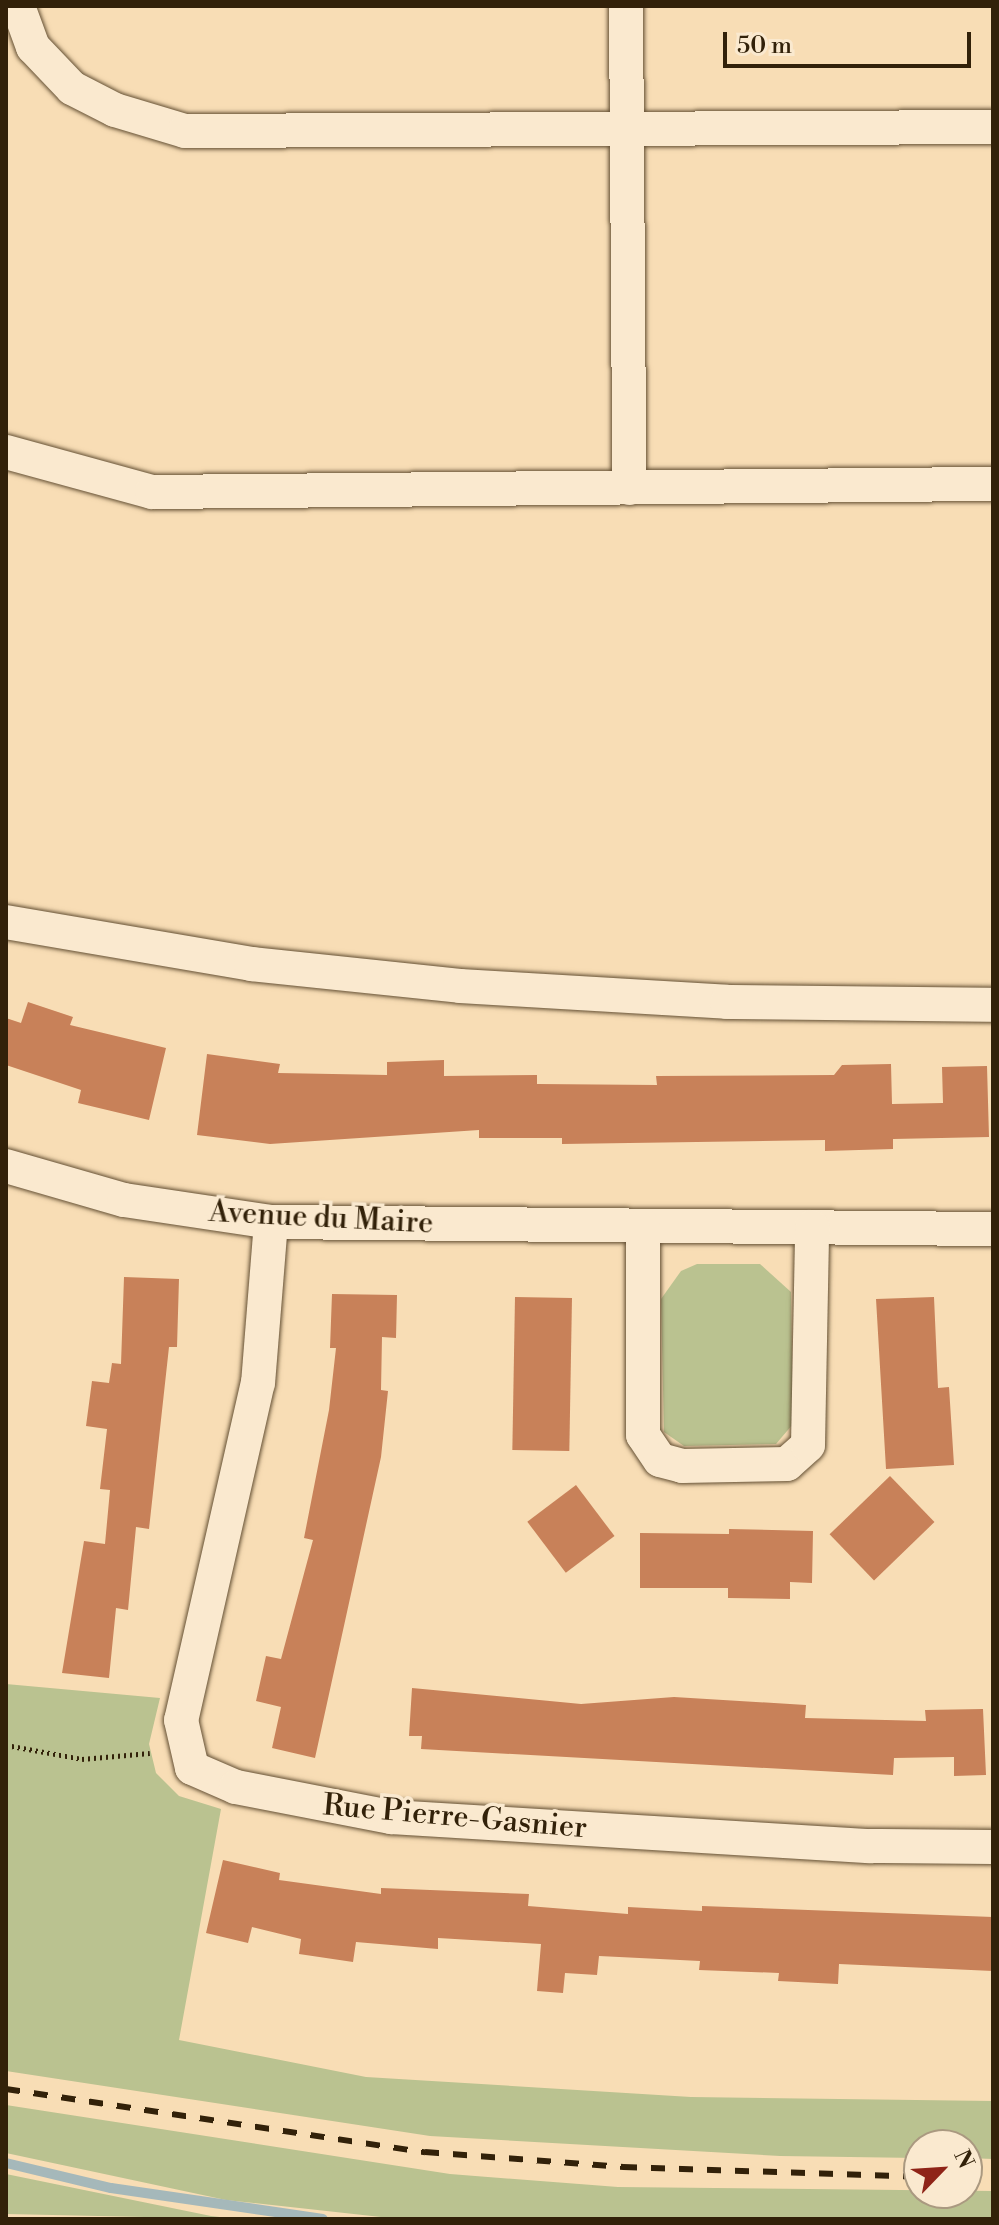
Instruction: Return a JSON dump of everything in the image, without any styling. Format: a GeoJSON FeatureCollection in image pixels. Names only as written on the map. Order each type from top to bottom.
{"type":"FeatureCollection","features":[{"type":"Feature","properties":{"kind":"street"},"geometry":{"type":"LineString","coordinates":[[18,6],[33,47],[72,88],[170,128],[628,130],[993,127]]}},
{"type":"Feature","properties":{"kind":"street"},"geometry":{"type":"LineString","coordinates":[[626,6],[629,488]]}},
{"type":"Feature","properties":{"kind":"street"},"geometry":{"type":"LineString","coordinates":[[6,452],[152,492],[993,484]]}},
{"type":"Feature","properties":{"kind":"street"},"geometry":{"type":"LineString","coordinates":[[6,922],[251,964],[460,986],[727,1002],[993,1005]]}},
{"type":"Feature","properties":{"kind":"street","name":"Avenue du Maire"},"geometry":{"type":"LineString","coordinates":[[6,1166],[124,1200],[271,1222],[993,1229]]}},
{"type":"Feature","properties":{"kind":"street","name":"Rue Pierre-Gasnier"},"geometry":{"type":"LineString","coordinates":[[271,1222],[258,1382],[181,1720],[192,1768],[236,1787],[391,1817],[870,1846],[993,1847]]}},
{"type":"Feature","properties":{"kind":"street"},"geometry":{"type":"LineString","coordinates":[[643,1226],[643,1435],[660,1460],[682,1466],[787,1464],[808,1445],[812,1227]]}},
{"type":"Feature","properties":{"kind":"path"},"geometry":{"type":"LineString","coordinates":[[6,1745],[82,1759],[150,1753]]}},
{"type":"Feature","properties":{"kind":"green space"},"geometry":{"type":"Polygon","coordinates":[[[697,1264],[760,1264],[791,1292],[793,1424],[776,1444],[684,1446],[664,1432],[661,1299],[681,1271],[697,1264]]]}},
{"type":"Feature","properties":{"kind":"green space"},"geometry":{"type":"Polygon","coordinates":[[[6,1684],[160,1698],[149,1744],[156,1773],[179,1796],[221,1809],[179,2040],[366,2077],[691,2097],[993,2101],[993,2159],[983,2159],[983,2129],[903,2129],[903,2158],[780,2156],[430,2136],[6,2071],[6,1684]]]}},
{"type":"Feature","properties":{"kind":"green space"},"geometry":{"type":"Polygon","coordinates":[[[6,2105],[450,2174],[618,2187],[903,2190],[903,2209],[983,2209],[983,2191],[993,2191],[993,2219],[399,2219],[226,2200],[6,2153],[6,2105]]]}},
{"type":"Feature","properties":{"kind":"green space"},"geometry":{"type":"Polygon","coordinates":[[[6,2174],[211,2216],[237,2219],[6,2214],[6,2174]]]}},
{"type":"Feature","properties":{"kind":"building"},"geometry":{"type":"Polygon","coordinates":[[[28,1002],[73,1017],[70,1025],[166,1048],[149,1120],[78,1103],[81,1090],[6,1065],[6,1018],[21,1023],[28,1002]]]}},
{"type":"Feature","properties":{"kind":"building"},"geometry":{"type":"Polygon","coordinates":[[[207,1054],[280,1064],[278,1073],[387,1075],[387,1062],[444,1060],[444,1076],[537,1075],[537,1084],[657,1085],[656,1076],[834,1075],[842,1065],[891,1064],[892,1104],[943,1103],[942,1067],[987,1066],[989,1137],[893,1139],[893,1149],[825,1151],[825,1140],[562,1144],[562,1138],[479,1138],[479,1130],[270,1144],[197,1135],[207,1054]]]}},
{"type":"Feature","properties":{"kind":"building"},"geometry":{"type":"Polygon","coordinates":[[[124,1277],[179,1279],[177,1347],[169,1347],[149,1529],[136,1527],[128,1610],[116,1608],[109,1678],[62,1673],[84,1541],[105,1544],[110,1490],[100,1489],[107,1429],[86,1426],[92,1381],[109,1383],[112,1363],[121,1364],[124,1277]]]}},
{"type":"Feature","properties":{"kind":"building"},"geometry":{"type":"Polygon","coordinates":[[[332,1294],[397,1295],[396,1338],[382,1337],[381,1390],[388,1391],[381,1457],[315,1758],[272,1748],[281,1707],[256,1701],[266,1656],[281,1659],[313,1540],[304,1538],[329,1410],[336,1348],[330,1348],[332,1294]]]}},
{"type":"Feature","properties":{"kind":"building"},"geometry":{"type":"Polygon","coordinates":[[[515,1297],[572,1298],[569,1451],[512,1450],[515,1297]]]}},
{"type":"Feature","properties":{"kind":"building"},"geometry":{"type":"Polygon","coordinates":[[[934,1297],[938,1388],[949,1387],[954,1465],[886,1469],[876,1299],[934,1297]]]}},
{"type":"Feature","properties":{"kind":"building"},"geometry":{"type":"Polygon","coordinates":[[[890,1476],[934,1522],[874,1580],[830,1534],[890,1476]]]}},
{"type":"Feature","properties":{"kind":"building"},"geometry":{"type":"Polygon","coordinates":[[[576,1485],[615,1536],[566,1573],[527,1522],[576,1485]]]}},
{"type":"Feature","properties":{"kind":"building"},"geometry":{"type":"Polygon","coordinates":[[[729,1529],[813,1531],[812,1583],[790,1582],[790,1599],[728,1598],[728,1588],[640,1588],[640,1533],[729,1534],[729,1529]]]}},
{"type":"Feature","properties":{"kind":"building"},"geometry":{"type":"Polygon","coordinates":[[[412,1688],[581,1704],[674,1697],[806,1705],[805,1718],[926,1721],[925,1710],[983,1709],[986,1775],[954,1776],[954,1757],[894,1758],[893,1775],[421,1749],[422,1736],[409,1736],[412,1688]]]}},
{"type":"Feature","properties":{"kind":"building"},"geometry":{"type":"Polygon","coordinates":[[[223,1860],[280,1873],[279,1880],[381,1894],[381,1888],[529,1894],[528,1906],[628,1914],[628,1907],[702,1911],[702,1906],[993,1917],[993,1971],[839,1964],[838,1984],[778,1981],[779,1973],[699,1970],[700,1961],[599,1956],[597,1975],[565,1973],[563,1993],[537,1991],[541,1944],[438,1938],[438,1949],[356,1942],[353,1962],[299,1954],[301,1939],[252,1927],[248,1943],[206,1933],[223,1860]]]}},
{"type":"Feature","properties":{"kind":"waterway"},"geometry":{"type":"LineString","coordinates":[[6,2163],[111,2188],[323,2219]]}},
{"type":"Feature","properties":{"kind":"railway"},"geometry":{"type":"LineString","coordinates":[[6,2089],[425,2152],[623,2167],[903,2176]]}},
{"type":"Feature","properties":{"kind":"railway"},"geometry":{"type":"LineString","coordinates":[[983,2177],[993,2177]]}}]}
